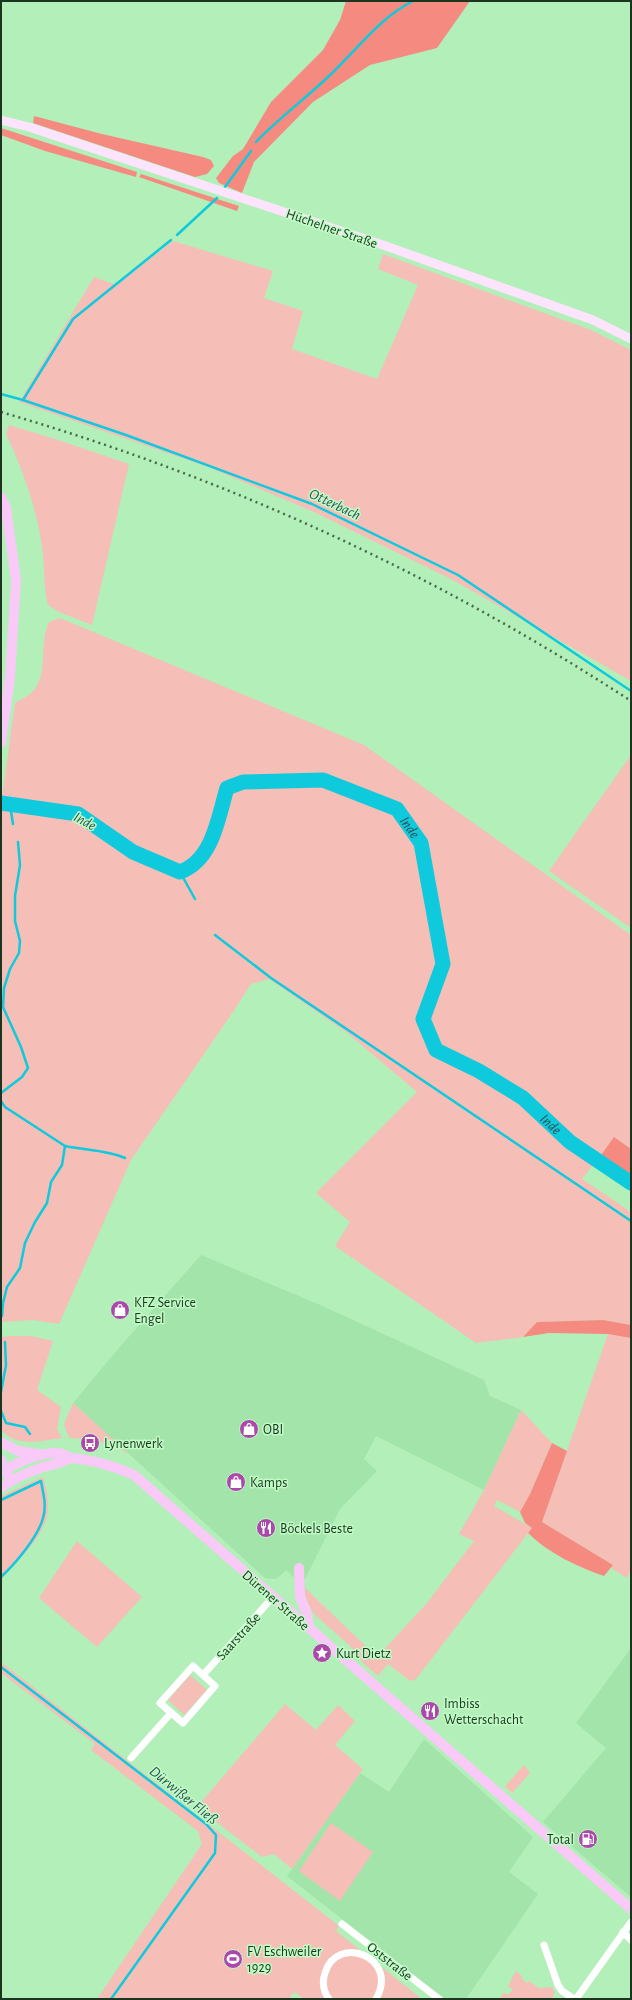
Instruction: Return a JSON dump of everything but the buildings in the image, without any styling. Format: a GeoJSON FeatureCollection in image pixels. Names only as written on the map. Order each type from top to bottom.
{"type":"FeatureCollection","features":[{"type":"Feature","properties":{"kind":"main road"},"geometry":{"type":"LineString","coordinates":[[1,497],[6,508],[16,580],[10,677],[1,743]]}},
{"type":"Feature","properties":{"kind":"main road"},"geometry":{"type":"LineString","coordinates":[[1,1442],[18,1451],[41,1454]]}},
{"type":"Feature","properties":{"kind":"main road","name":"Dürener Straße"},"geometry":{"type":"LineString","coordinates":[[4,1484],[2,1467],[41,1454],[60,1453],[70,1458],[91,1460],[106,1464],[134,1475],[631,1909]]}},
{"type":"Feature","properties":{"kind":"main road"},"geometry":{"type":"LineString","coordinates":[[4,1484],[45,1467],[62,1463],[70,1458]]}},
{"type":"Feature","properties":{"kind":"main road"},"geometry":{"type":"LineString","coordinates":[[299,1568],[300,1598],[306,1611],[310,1629]]}},
{"type":"Feature","properties":{"kind":"street","name":"Hüchelner Straße"},"geometry":{"type":"LineString","coordinates":[[1,114],[29,127]]}},
{"type":"Feature","properties":{"kind":"street","name":"Hüchelner Straße"},"geometry":{"type":"LineString","coordinates":[[1,120],[29,127],[390,248],[593,320],[631,339]]}},
{"type":"Feature","properties":{"kind":"street","name":"Saarstraße"},"geometry":{"type":"LineString","coordinates":[[203,1675],[273,1597]]}},
{"type":"Feature","properties":{"kind":"street"},"geometry":{"type":"LineString","coordinates":[[193,1666],[203,1675],[215,1686],[183,1723],[160,1703],[193,1666]]}},
{"type":"Feature","properties":{"kind":"street"},"geometry":{"type":"LineString","coordinates":[[131,1758],[171,1713]]}},
{"type":"Feature","properties":{"kind":"street"},"geometry":{"type":"LineString","coordinates":[[544,1945],[558,1985],[562,1991],[575,1999],[631,1922]]}},
{"type":"Feature","properties":{"kind":"street","name":"Oststraße"},"geometry":{"type":"LineString","coordinates":[[342,1924],[439,1999]]}},
{"type":"Feature","properties":{"kind":"street"},"geometry":{"type":"LineString","coordinates":[[623,1932],[631,1940]]}},
{"type":"Feature","properties":{"kind":"street"},"geometry":{"type":"LineString","coordinates":[[371,1959],[377,1950]]}},
{"type":"Feature","properties":{"kind":"street"},"geometry":{"type":"LineString","coordinates":[[329,1999],[324,1991],[323,1977],[326,1968],[340,1955],[350,1952],[362,1954],[371,1959],[380,1970],[382,1978],[381,1992],[376,1999]]}},
{"type":"Feature","properties":{"kind":"shaded area"},"geometry":{"type":"Polygon","coordinates":[[[346,1],[470,1],[437,48],[370,65],[313,102],[254,162],[242,193],[219,183],[216,178],[233,156],[243,149],[271,102],[323,50],[340,20],[346,1]]]}},
{"type":"Feature","properties":{"kind":"shaded area"},"geometry":{"type":"Polygon","coordinates":[[[34,116],[102,134],[203,157],[211,160],[214,166],[207,174],[195,177],[33,123],[34,116]]]}},
{"type":"Feature","properties":{"kind":"shaded area"},"geometry":{"type":"Polygon","coordinates":[[[1,128],[137,172],[136,177],[45,151],[1,135],[1,128]]]}},
{"type":"Feature","properties":{"kind":"shaded area"},"geometry":{"type":"Polygon","coordinates":[[[141,174],[239,206],[237,211],[139,177],[141,174]]]}},
{"type":"Feature","properties":{"kind":"shaded area"},"geometry":{"type":"Polygon","coordinates":[[[173,241],[273,271],[264,298],[303,311],[292,349],[377,379],[418,285],[378,269],[383,254],[591,330],[631,350],[631,681],[451,579],[314,512],[208,467],[19,402],[94,277],[116,285],[173,241]]]}},
{"type":"Feature","properties":{"kind":"shaded area"},"geometry":{"type":"Polygon","coordinates":[[[9,425],[129,464],[92,625],[59,612],[48,605],[45,591],[44,561],[36,517],[18,461],[6,434],[9,425]]]}},
{"type":"Feature","properties":{"kind":"shaded area"},"geometry":{"type":"Polygon","coordinates":[[[60,618],[364,745],[631,935],[631,1149],[614,1138],[582,1179],[631,1212],[631,1325],[603,1320],[538,1322],[523,1337],[476,1343],[335,1246],[350,1222],[316,1193],[417,1092],[346,1032],[269,979],[251,984],[131,1160],[59,1324],[33,1320],[1,1322],[1,804],[15,703],[31,693],[37,686],[42,669],[44,640],[49,622],[60,618]]]}},
{"type":"Feature","properties":{"kind":"shaded area"},"geometry":{"type":"Polygon","coordinates":[[[631,755],[631,928],[549,871],[631,755]]]}},
{"type":"Feature","properties":{"kind":"shaded area"},"geometry":{"type":"Polygon","coordinates":[[[614,1137],[631,1149],[631,1175],[601,1155],[614,1137]]]}},
{"type":"Feature","properties":{"kind":"shaded area"},"geometry":{"type":"Polygon","coordinates":[[[201,1255],[318,1304],[484,1380],[490,1396],[521,1410],[484,1490],[376,1436],[364,1459],[377,1471],[340,1509],[302,1585],[286,1570],[276,1579],[265,1578],[73,1403],[118,1349],[201,1255]]]}},
{"type":"Feature","properties":{"kind":"shaded area"},"geometry":{"type":"Polygon","coordinates":[[[603,1320],[631,1325],[631,1338],[608,1334],[549,1333],[523,1337],[537,1322],[603,1320]]]}},
{"type":"Feature","properties":{"kind":"shaded area"},"geometry":{"type":"Polygon","coordinates":[[[608,1334],[631,1338],[631,1570],[627,1578],[611,1568],[613,1565],[542,1522],[608,1334]]]}},
{"type":"Feature","properties":{"kind":"shaded area"},"geometry":{"type":"Polygon","coordinates":[[[31,1336],[53,1341],[37,1390],[61,1407],[57,1429],[62,1438],[38,1442],[22,1441],[8,1436],[1,1430],[1,1337],[31,1336]]]}},
{"type":"Feature","properties":{"kind":"shaded area"},"geometry":{"type":"Polygon","coordinates":[[[73,1403],[129,1454],[100,1442],[69,1438],[64,1424],[73,1403]]]}},
{"type":"Feature","properties":{"kind":"shaded area"},"geometry":{"type":"Polygon","coordinates":[[[521,1410],[552,1443],[530,1494],[520,1512],[497,1500],[494,1506],[532,1528],[416,1679],[410,1681],[388,1664],[378,1676],[363,1663],[349,1645],[313,1613],[306,1599],[302,1585],[377,1657],[427,1603],[474,1541],[459,1534],[484,1490],[521,1410]]]}},
{"type":"Feature","properties":{"kind":"shaded area"},"geometry":{"type":"Polygon","coordinates":[[[552,1443],[567,1451],[542,1522],[613,1565],[604,1576],[564,1559],[545,1547],[528,1533],[532,1528],[525,1523],[520,1512],[530,1494],[552,1443]]]}},
{"type":"Feature","properties":{"kind":"shaded area"},"geometry":{"type":"Polygon","coordinates":[[[43,1477],[48,1506],[45,1523],[32,1545],[1,1579],[1,1496],[43,1477]]]}},
{"type":"Feature","properties":{"kind":"shaded area"},"geometry":{"type":"Polygon","coordinates":[[[77,1541],[142,1597],[97,1647],[39,1598],[77,1541]]]}},
{"type":"Feature","properties":{"kind":"shaded area"},"geometry":{"type":"Polygon","coordinates":[[[631,1648],[631,1897],[543,1822],[606,1748],[576,1723],[631,1648]]]}},
{"type":"Feature","properties":{"kind":"shaded area"},"geometry":{"type":"Polygon","coordinates":[[[1,1662],[339,1926],[336,1931],[422,1999],[304,1999],[294,1992],[289,1999],[97,1999],[202,1844],[198,1831],[91,1750],[95,1744],[1,1673],[1,1662]]]}},
{"type":"Feature","properties":{"kind":"shaded area"},"geometry":{"type":"Polygon","coordinates":[[[190,1675],[207,1690],[184,1715],[168,1700],[190,1675]]]}},
{"type":"Feature","properties":{"kind":"shaded area"},"geometry":{"type":"Polygon","coordinates":[[[285,1704],[316,1730],[338,1705],[355,1721],[335,1745],[363,1769],[292,1869],[274,1854],[262,1857],[197,1807],[285,1704]]]}},
{"type":"Feature","properties":{"kind":"shaded area"},"geometry":{"type":"Polygon","coordinates":[[[424,1739],[533,1837],[509,1872],[538,1894],[466,1999],[446,1999],[287,1876],[360,1773],[389,1792],[424,1739]]]}},
{"type":"Feature","properties":{"kind":"shaded area"},"geometry":{"type":"Polygon","coordinates":[[[524,1765],[530,1773],[512,1793],[505,1786],[524,1765]]]}},
{"type":"Feature","properties":{"kind":"shaded area"},"geometry":{"type":"Polygon","coordinates":[[[331,1823],[373,1852],[340,1901],[299,1871],[331,1823]]]}},
{"type":"Feature","properties":{"kind":"shaded area"},"geometry":{"type":"Polygon","coordinates":[[[516,1971],[527,1983],[529,1981],[539,1988],[552,1987],[555,1993],[551,1999],[499,1999],[503,1993],[509,1994],[513,1990],[508,1986],[516,1971]]]}},
{"type":"Feature","properties":{"kind":"waterway"},"geometry":{"type":"LineString","coordinates":[[256,142],[329,76],[389,16],[413,1]]}},
{"type":"Feature","properties":{"kind":"waterway"},"geometry":{"type":"LineString","coordinates":[[225,187],[251,151]]}},
{"type":"Feature","properties":{"kind":"waterway"},"geometry":{"type":"LineString","coordinates":[[177,235],[217,198]]}},
{"type":"Feature","properties":{"kind":"waterway"},"geometry":{"type":"LineString","coordinates":[[23,400],[73,319],[171,240]]}},
{"type":"Feature","properties":{"kind":"waterway","name":"Otterbach"},"geometry":{"type":"LineString","coordinates":[[1,394],[126,435],[312,504],[458,575],[631,691]]}},
{"type":"Feature","properties":{"kind":"waterway","name":"Inde"},"geometry":{"type":"LineString","coordinates":[[1,803],[78,814],[133,852],[180,872],[191,866],[200,858],[207,848],[217,825],[227,788],[243,782],[323,780],[397,809],[421,843],[443,964],[423,1019],[436,1050],[479,1071],[523,1098],[570,1142],[631,1183]]}},
{"type":"Feature","properties":{"kind":"waterway"},"geometry":{"type":"LineString","coordinates":[[10,805],[13,824]]}},
{"type":"Feature","properties":{"kind":"waterway"},"geometry":{"type":"LineString","coordinates":[[1,1093],[22,1077],[28,1068],[21,1047],[3,1007],[4,988],[10,969],[19,953],[20,941],[15,921],[15,896],[20,865],[18,842]]}},
{"type":"Feature","properties":{"kind":"waterway"},"geometry":{"type":"LineString","coordinates":[[180,872],[195,899]]}},
{"type":"Feature","properties":{"kind":"waterway"},"geometry":{"type":"LineString","coordinates":[[215,935],[271,978],[631,1221]]}},
{"type":"Feature","properties":{"kind":"waterway"},"geometry":{"type":"LineString","coordinates":[[1,1101],[5,1107],[65,1146],[62,1165],[51,1182],[47,1203],[35,1222],[25,1243],[20,1268],[7,1287],[3,1303],[2,1316]]}},
{"type":"Feature","properties":{"kind":"waterway"},"geometry":{"type":"LineString","coordinates":[[65,1146],[104,1152],[125,1158]]}},
{"type":"Feature","properties":{"kind":"waterway"},"geometry":{"type":"LineString","coordinates":[[1,1392],[6,1365],[5,1342]]}},
{"type":"Feature","properties":{"kind":"waterway"},"geometry":{"type":"LineString","coordinates":[[1,1411],[6,1423],[25,1427],[30,1434]]}},
{"type":"Feature","properties":{"kind":"waterway","name":"Dürwißer Fließ"},"geometry":{"type":"LineString","coordinates":[[1,1500],[41,1481],[45,1509],[43,1518],[31,1542],[13,1565],[1,1577]]}},
{"type":"Feature","properties":{"kind":"waterway","name":"Dürwißer Fließ"},"geometry":{"type":"LineString","coordinates":[[1,1667],[206,1824],[216,1835],[215,1853],[111,1999]]}},
{"type":"Feature","properties":{"kind":"railway"},"geometry":{"type":"LineString","coordinates":[[1,412],[85,438],[167,467],[247,498],[326,533],[404,570],[481,611],[556,654],[631,701]]}},
{"type":"Feature","properties":{"kind":"place","name":"KFZ Service Engel"},"geometry":{"type":"Point","coordinates":[120,1310]}},
{"type":"Feature","properties":{"kind":"place","name":"OBI"},"geometry":{"type":"Point","coordinates":[249,1429]}},
{"type":"Feature","properties":{"kind":"place","name":"Lynenwerk"},"geometry":{"type":"Point","coordinates":[90,1443]}},
{"type":"Feature","properties":{"kind":"place","name":"Kamps"},"geometry":{"type":"Point","coordinates":[236,1482]}},
{"type":"Feature","properties":{"kind":"place","name":"Böckels Beste"},"geometry":{"type":"Point","coordinates":[266,1528]}},
{"type":"Feature","properties":{"kind":"place","name":"Kurt Dietz"},"geometry":{"type":"Point","coordinates":[322,1653]}},
{"type":"Feature","properties":{"kind":"place","name":"Imbiss Wetterschacht"},"geometry":{"type":"Point","coordinates":[430,1711]}},
{"type":"Feature","properties":{"kind":"place","name":"Total"},"geometry":{"type":"Point","coordinates":[588,1839]}},
{"type":"Feature","properties":{"kind":"place","name":"FV Eschweiler 1929"},"geometry":{"type":"Point","coordinates":[233,1959]}}]}
